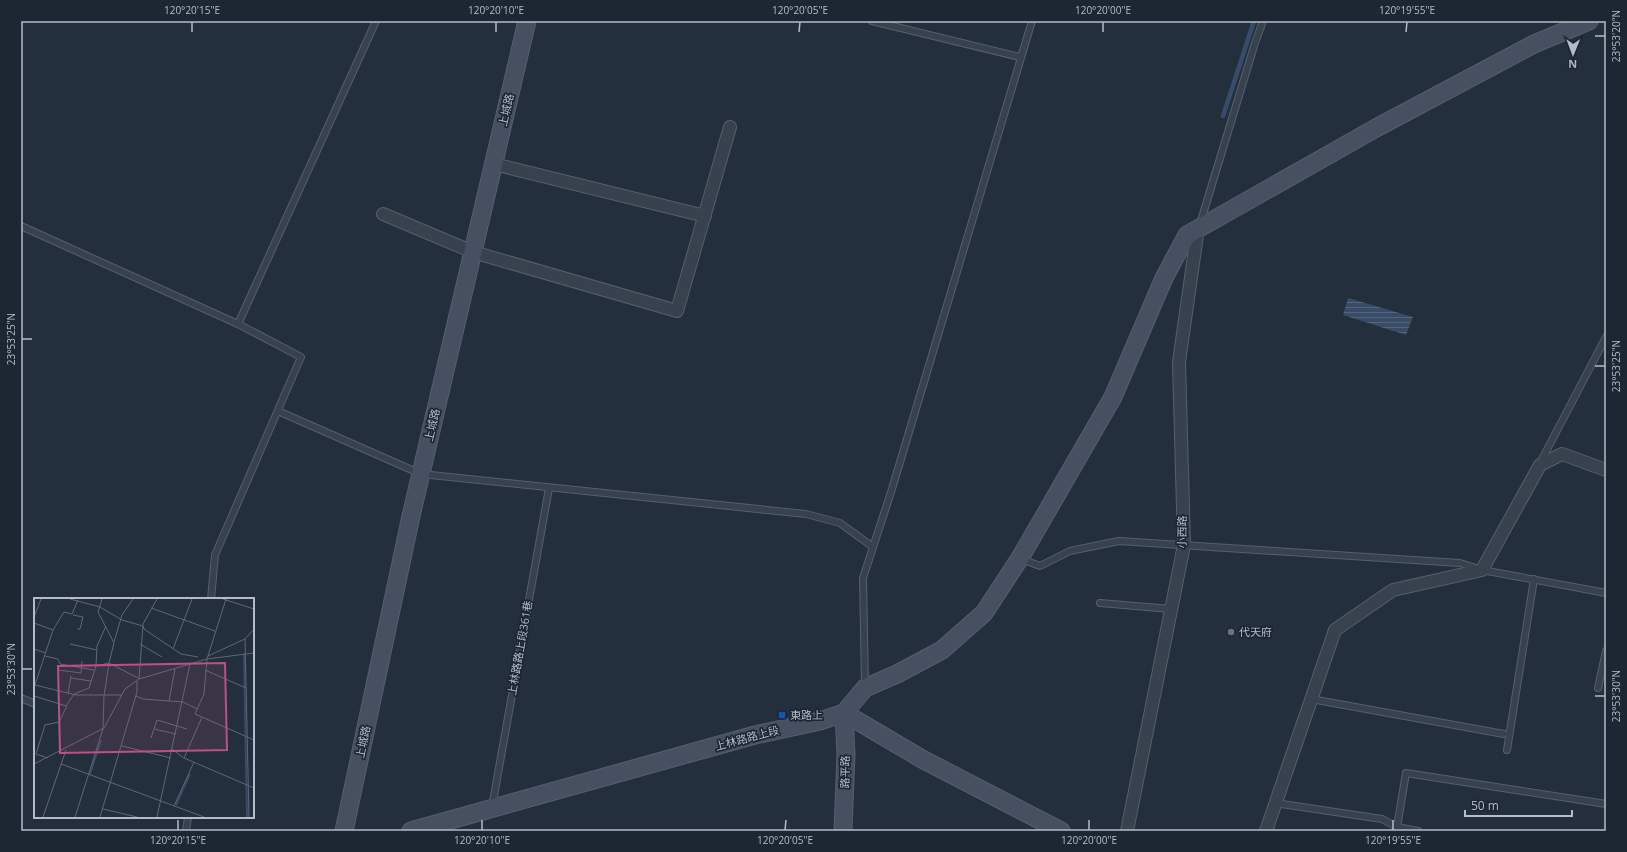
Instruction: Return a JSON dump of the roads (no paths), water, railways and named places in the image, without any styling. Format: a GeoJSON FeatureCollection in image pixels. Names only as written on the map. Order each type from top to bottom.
{"type":"FeatureCollection","features":[{"type":"Feature","properties":{"kind":"street","name":"上城路"},"geometry":{"type":"LineString","coordinates":[[344,831],[421,474],[527,21]]}},
{"type":"Feature","properties":{"kind":"street"},"geometry":{"type":"LineString","coordinates":[[1061,831],[922,759],[844,713],[865,688],[897,674],[942,650],[984,613],[1020,558],[1113,397],[1164,278],[1188,235],[1376,128],[1566,26],[1589,21]]}},
{"type":"Feature","properties":{"kind":"street"},"geometry":{"type":"LineString","coordinates":[[383,214],[473,252],[677,311],[730,127]]}},
{"type":"Feature","properties":{"kind":"street"},"geometry":{"type":"LineString","coordinates":[[494,164],[705,216]]}},
{"type":"Feature","properties":{"kind":"street","name":"小西路"},"geometry":{"type":"LineString","coordinates":[[1127,831],[1184,545],[1179,362],[1198,228]]}},
{"type":"Feature","properties":{"kind":"street"},"geometry":{"type":"LineString","coordinates":[[1266,831],[1335,630],[1393,590],[1482,570],[1540,465],[1562,454],[1606,470]]}},
{"type":"Feature","properties":{"kind":"street","name":"上林路路上段"},"geometry":{"type":"LineString","coordinates":[[411,831],[755,735],[844,713]]}},
{"type":"Feature","properties":{"kind":"street","name":"路平路"},"geometry":{"type":"LineString","coordinates":[[844,713],[846,754],[844,831]]}},
{"type":"Feature","properties":{"kind":"lane"},"geometry":{"type":"LineString","coordinates":[[238,324],[376,21]]}},
{"type":"Feature","properties":{"kind":"lane"},"geometry":{"type":"LineString","coordinates":[[872,21],[1020,57]]}},
{"type":"Feature","properties":{"kind":"lane"},"geometry":{"type":"LineString","coordinates":[[865,688],[863,578],[894,482],[1032,21]]}},
{"type":"Feature","properties":{"kind":"lane"},"geometry":{"type":"LineString","coordinates":[[1198,228],[1263,21]]}},
{"type":"Feature","properties":{"kind":"lane"},"geometry":{"type":"LineString","coordinates":[[21,226],[238,324],[301,357],[215,554],[211,598]]}},
{"type":"Feature","properties":{"kind":"lane"},"geometry":{"type":"LineString","coordinates":[[1540,465],[1606,337]]}},
{"type":"Feature","properties":{"kind":"lane"},"geometry":{"type":"LineString","coordinates":[[278,411],[421,474],[806,514],[840,523],[873,547]]}},
{"type":"Feature","properties":{"kind":"lane","name":"上林路路上段361巷"},"geometry":{"type":"LineString","coordinates":[[491,809],[549,488]]}},
{"type":"Feature","properties":{"kind":"lane"},"geometry":{"type":"LineString","coordinates":[[1020,558],[1040,566],[1070,551],[1119,541],[1460,563],[1482,570],[1534,578],[1606,593]]}},
{"type":"Feature","properties":{"kind":"lane"},"geometry":{"type":"LineString","coordinates":[[1507,750],[1534,578]]}},
{"type":"Feature","properties":{"kind":"lane"},"geometry":{"type":"LineString","coordinates":[[1100,602],[1171,608]]}},
{"type":"Feature","properties":{"kind":"lane"},"geometry":{"type":"LineString","coordinates":[[1598,688],[1606,651]]}},
{"type":"Feature","properties":{"kind":"lane"},"geometry":{"type":"LineString","coordinates":[[21,698],[34,704]]}},
{"type":"Feature","properties":{"kind":"lane"},"geometry":{"type":"LineString","coordinates":[[1311,699],[1504,734]]}},
{"type":"Feature","properties":{"kind":"lane"},"geometry":{"type":"LineString","coordinates":[[1398,829],[1406,773],[1606,804]]}},
{"type":"Feature","properties":{"kind":"lane"},"geometry":{"type":"LineString","coordinates":[[1276,803],[1382,819],[1398,829],[1418,831]]}},
{"type":"Feature","properties":{"kind":"lane"},"geometry":{"type":"LineString","coordinates":[[186,831],[188,818]]}},
{"type":"Feature","properties":{"kind":"water"},"geometry":{"type":"Polygon","coordinates":[[[1348,298],[1413,317],[1406,335],[1343,315],[1348,298]]]}},
{"type":"Feature","properties":{"kind":"waterway"},"geometry":{"type":"LineString","coordinates":[[1223,116],[1254,21]]}},
{"type":"Feature","properties":{"kind":"place","name":"代天府"},"geometry":{"type":"Point","coordinates":[1231,632]}},
{"type":"Feature","properties":{"kind":"place","name":"東路上"},"geometry":{"type":"Point","coordinates":[782,715]}}]}
